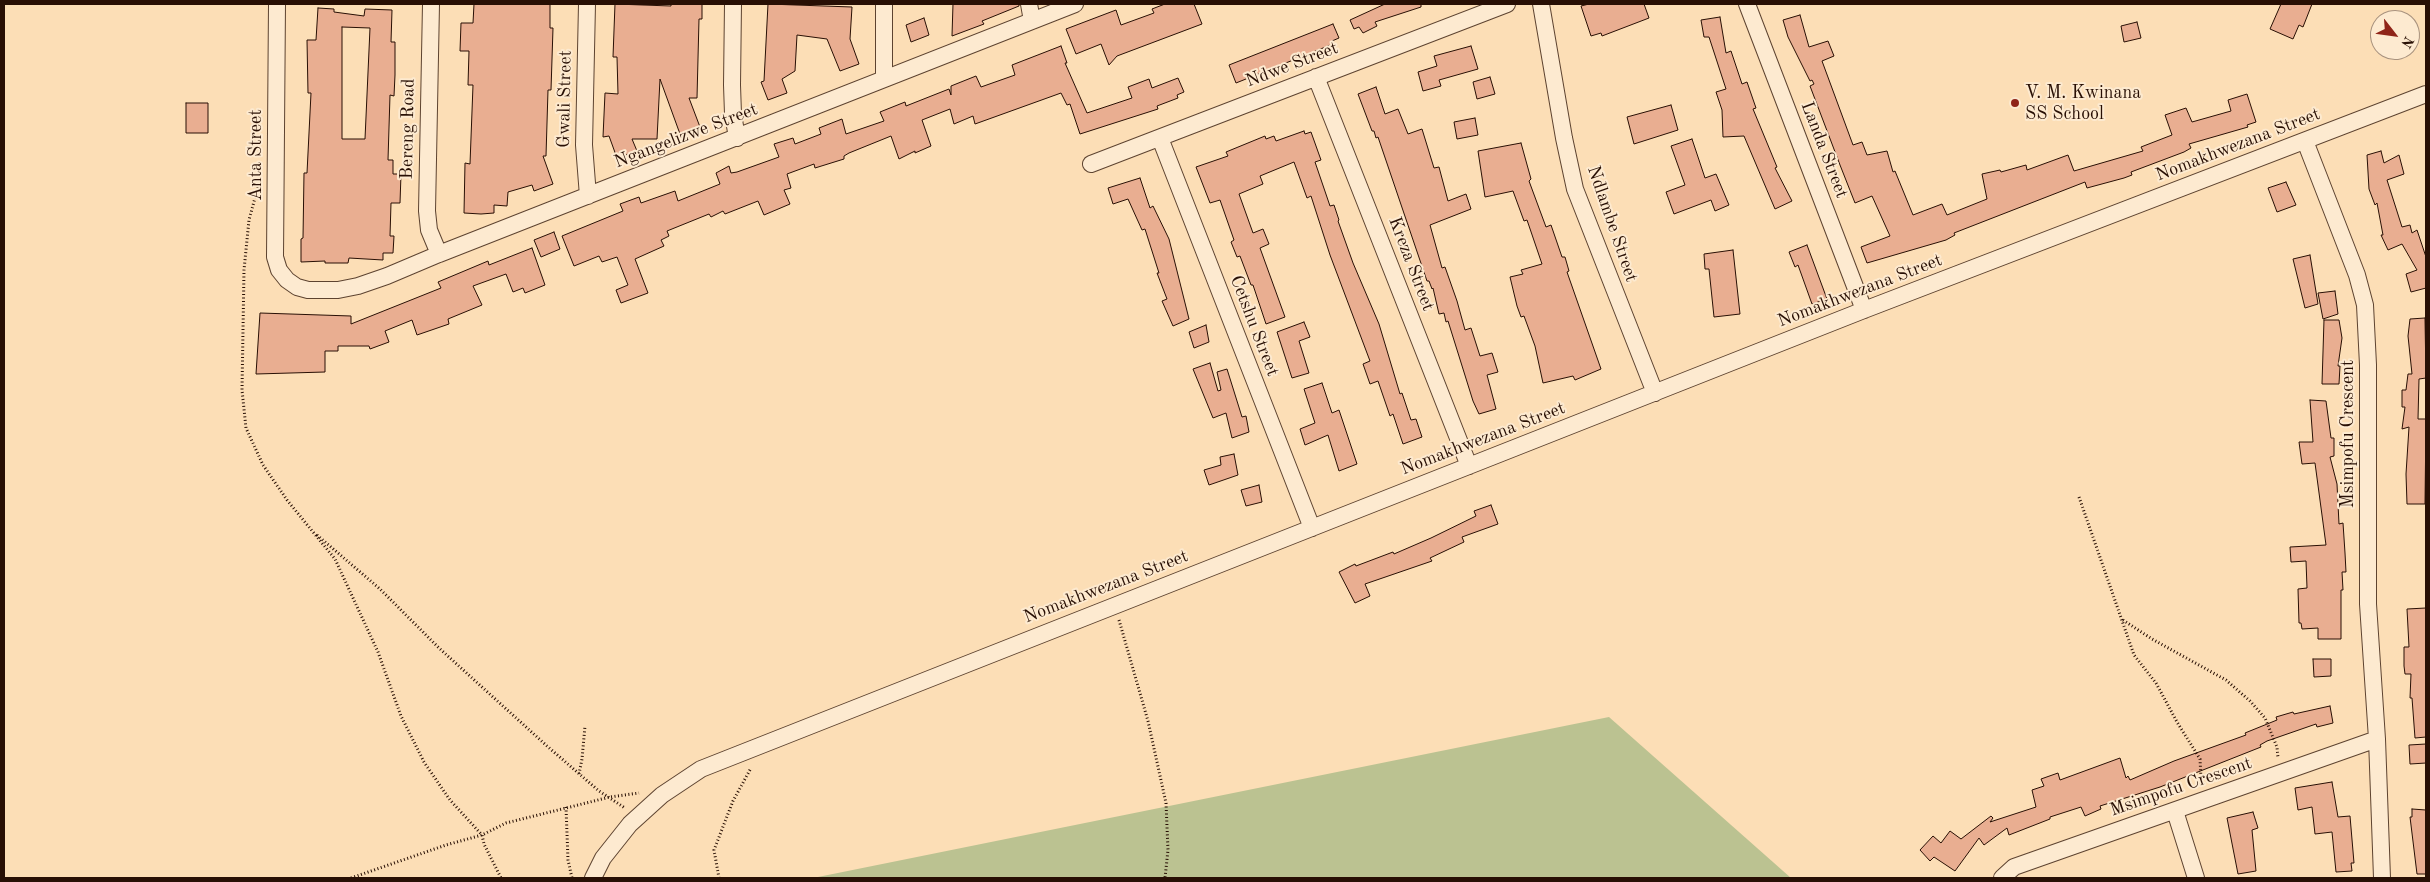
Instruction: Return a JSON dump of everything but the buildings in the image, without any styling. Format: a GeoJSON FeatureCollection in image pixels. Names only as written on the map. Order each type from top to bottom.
{"type":"FeatureCollection","features":[{"type":"Feature","properties":{"kind":"street","name":"Anta Street"},"geometry":{"type":"LineString","coordinates":[[277,4],[275,257],[279,270],[287,280],[297,287],[308,290]]}},
{"type":"Feature","properties":{"kind":"street","name":"Bereng Road"},"geometry":{"type":"LineString","coordinates":[[431,4],[427,211],[429,230],[439,254]]}},
{"type":"Feature","properties":{"kind":"street","name":"Gwali Street"},"geometry":{"type":"LineString","coordinates":[[587,4],[584,145],[588,196]]}},
{"type":"Feature","properties":{"kind":"street"},"geometry":{"type":"LineString","coordinates":[[733,4],[732,84],[733,114],[737,138]]}},
{"type":"Feature","properties":{"kind":"street"},"geometry":{"type":"LineString","coordinates":[[884,4],[884,78]]}},
{"type":"Feature","properties":{"kind":"street"},"geometry":{"type":"LineString","coordinates":[[1029,4],[1032,21]]}},
{"type":"Feature","properties":{"kind":"street","name":"Ngangelizwe Street"},"geometry":{"type":"LineString","coordinates":[[308,290],[338,290],[358,286],[1075,4]]}},
{"type":"Feature","properties":{"kind":"street","name":"Ndwe Street"},"geometry":{"type":"LineString","coordinates":[[1091,164],[1507,4]]}},
{"type":"Feature","properties":{"kind":"street","name":"Ndlambe Street"},"geometry":{"type":"LineString","coordinates":[[1541,4],[1564,138],[1576,189],[1656,394]]}},
{"type":"Feature","properties":{"kind":"street","name":"Landa Street"},"geometry":{"type":"LineString","coordinates":[[1747,4],[1864,310]]}},
{"type":"Feature","properties":{"kind":"street","name":"Kreza Street"},"geometry":{"type":"LineString","coordinates":[[1316,77],[1469,466]]}},
{"type":"Feature","properties":{"kind":"street","name":"Nomakhwezana Street"},"geometry":{"type":"LineString","coordinates":[[593,878],[603,858],[638,817],[662,795],[701,769],[1656,394],[1864,310],[2426,94]]}},
{"type":"Feature","properties":{"kind":"street","name":"Cetshu Street"},"geometry":{"type":"LineString","coordinates":[[1160,138],[1312,528]]}},
{"type":"Feature","properties":{"kind":"street","name":"Msimpofu Crescent"},"geometry":{"type":"LineString","coordinates":[[2305,141],[2357,275],[2365,306],[2368,365],[2368,604],[2382,878]]}},
{"type":"Feature","properties":{"kind":"street","name":"Msimpofu Crescent"},"geometry":{"type":"LineString","coordinates":[[2002,878],[2014,867],[2192,806],[2376,739]]}},
{"type":"Feature","properties":{"kind":"street"},"geometry":{"type":"LineString","coordinates":[[2175,811],[2196,878]]}},
{"type":"Feature","properties":{"kind":"path"},"geometry":{"type":"LineString","coordinates":[[276,165],[260,179],[249,220],[244,270],[242,390],[246,428],[263,466],[335,559],[378,652],[401,716],[424,762],[450,800],[482,835],[484,844],[501,878]]}},
{"type":"Feature","properties":{"kind":"path"},"geometry":{"type":"LineString","coordinates":[[2079,497],[2134,656],[2156,683],[2200,759],[2201,778],[2192,806]]}},
{"type":"Feature","properties":{"kind":"path"},"geometry":{"type":"LineString","coordinates":[[312,531],[380,589],[439,648],[578,774],[599,791],[610,796],[638,817]]}},
{"type":"Feature","properties":{"kind":"path"},"geometry":{"type":"LineString","coordinates":[[1116,605],[1148,721],[1166,803],[1168,850],[1165,878]]}},
{"type":"Feature","properties":{"kind":"path"},"geometry":{"type":"LineString","coordinates":[[2122,620],[2226,680],[2250,701],[2266,718],[2277,747],[2280,773]]}},
{"type":"Feature","properties":{"kind":"path"},"geometry":{"type":"LineString","coordinates":[[578,774],[582,759],[585,726]]}},
{"type":"Feature","properties":{"kind":"path"},"geometry":{"type":"LineString","coordinates":[[719,878],[714,850],[733,801],[752,768]]}},
{"type":"Feature","properties":{"kind":"path"},"geometry":{"type":"LineString","coordinates":[[351,878],[446,845],[482,835],[506,823],[610,796],[644,792]]}},
{"type":"Feature","properties":{"kind":"path"},"geometry":{"type":"LineString","coordinates":[[566,807],[568,860],[572,878]]}},
{"type":"Feature","properties":{"kind":"green space"},"geometry":{"type":"Polygon","coordinates":[[[1609,717],[1791,878],[813,878],[1609,717]]]}},
{"type":"Feature","properties":{"kind":"place","name":"V. M. Kwinana SS School"},"geometry":{"type":"Point","coordinates":[2015,103]}}]}
